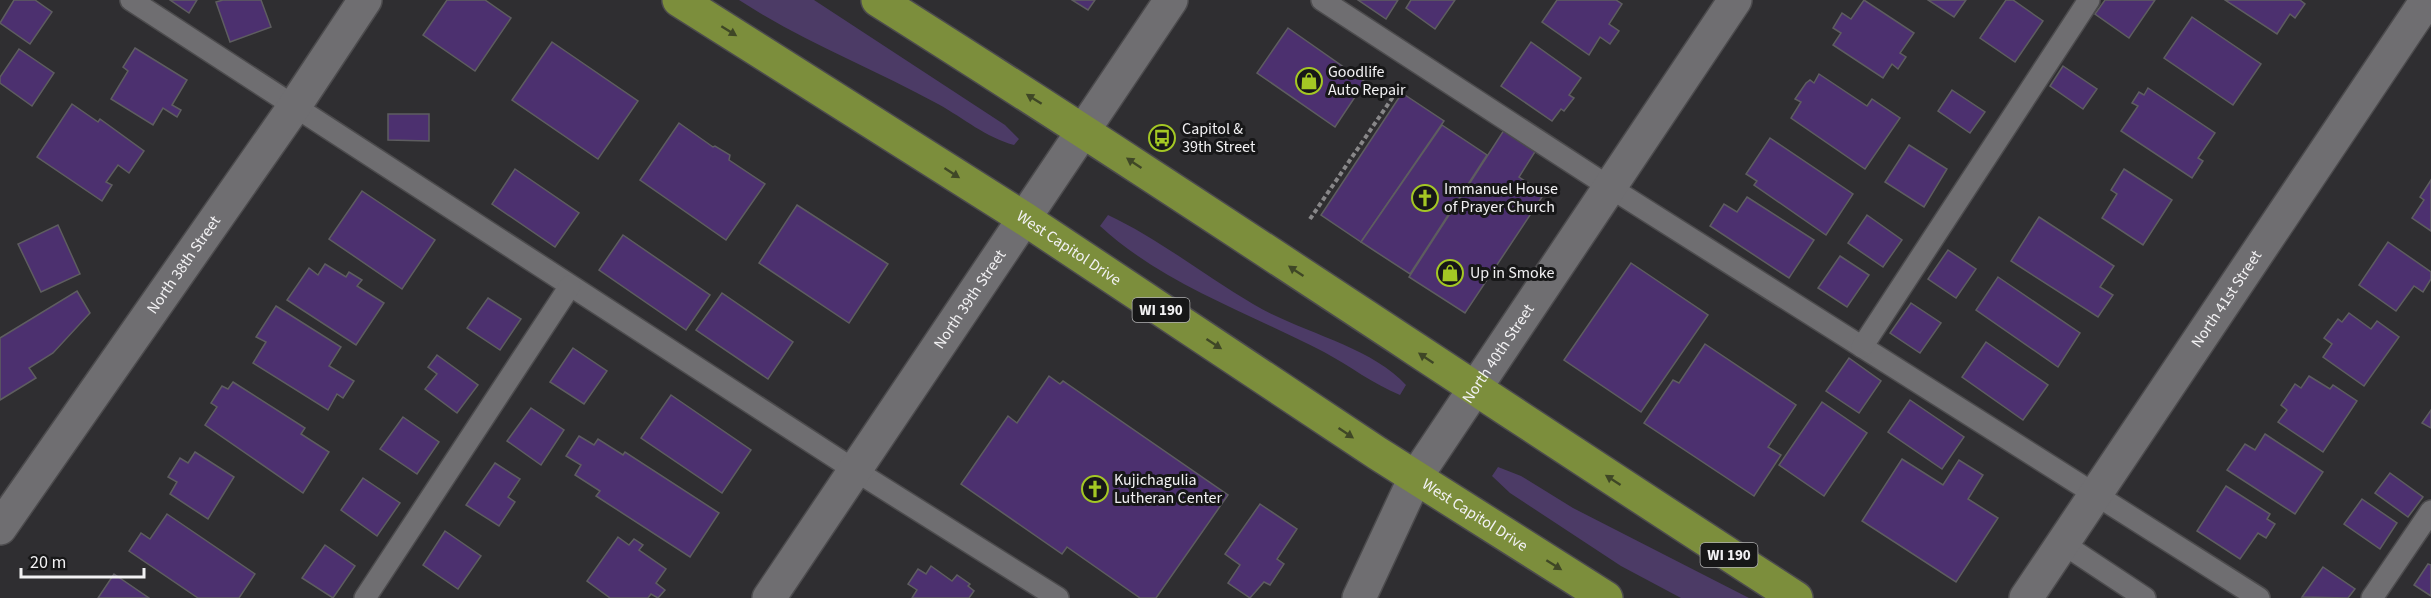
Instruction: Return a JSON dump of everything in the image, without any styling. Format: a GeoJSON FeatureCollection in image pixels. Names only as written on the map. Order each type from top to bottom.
{"type":"FeatureCollection","features":[{"type":"Feature","properties":{"kind":"main road","name":"West Capitol Drive"},"geometry":{"type":"LineString","coordinates":[[680,0],[1025,219],[1415,478],[1606,598]]}},
{"type":"Feature","properties":{"kind":"main road","name":"WI 190"},"geometry":{"type":"LineString","coordinates":[[878,0],[1084,130],[1475,390],[1796,598]]}},
{"type":"Feature","properties":{"kind":"street","name":"North 38th Street"},"geometry":{"type":"LineString","coordinates":[[0,528],[294,107],[365,0]]}},
{"type":"Feature","properties":{"kind":"street","name":"North 39th Street"},"geometry":{"type":"LineString","coordinates":[[769,598],[1171,0]]}},
{"type":"Feature","properties":{"kind":"street","name":"North 40th Street"},"geometry":{"type":"LineString","coordinates":[[1359,598],[1415,478],[1735,0]]}},
{"type":"Feature","properties":{"kind":"street","name":"North 41st Street"},"geometry":{"type":"LineString","coordinates":[[2026,598],[2094,493],[2427,0]]}},
{"type":"Feature","properties":{"kind":"lane"},"geometry":{"type":"LineString","coordinates":[[131,0],[856,471],[1058,598]]}},
{"type":"Feature","properties":{"kind":"lane"},"geometry":{"type":"LineString","coordinates":[[1322,0],[1611,188],[2259,598]]}},
{"type":"Feature","properties":{"kind":"lane"},"geometry":{"type":"LineString","coordinates":[[1862,347],[2089,0]]}},
{"type":"Feature","properties":{"kind":"lane"},"geometry":{"type":"LineString","coordinates":[[365,598],[570,286]]}},
{"type":"Feature","properties":{"kind":"lane"},"geometry":{"type":"LineString","coordinates":[[2372,598],[2431,511]]}},
{"type":"Feature","properties":{"kind":"lane"},"geometry":{"type":"LineString","coordinates":[[2062,543],[2145,598]]}},
{"type":"Feature","properties":{"kind":"path"},"geometry":{"type":"LineString","coordinates":[[1310,219],[1417,61]]}},
{"type":"Feature","properties":{"kind":"shaded area"},"geometry":{"type":"Polygon","coordinates":[[[739,0],[814,0],[1005,125],[1019,139],[1014,145],[1004,142],[938,104],[787,28],[739,0]]]}},
{"type":"Feature","properties":{"kind":"shaded area"},"geometry":{"type":"Polygon","coordinates":[[[1108,215],[1145,235],[1271,314],[1374,360],[1406,385],[1400,395],[1390,391],[1324,352],[1179,281],[1151,265],[1100,226],[1108,215]]]}},
{"type":"Feature","properties":{"kind":"shaded area"},"geometry":{"type":"Polygon","coordinates":[[[1498,467],[1521,476],[1573,508],[1749,598],[1681,598],[1621,566],[1510,493],[1492,476],[1498,467]]]}},
{"type":"Feature","properties":{"kind":"building"},"geometry":{"type":"Polygon","coordinates":[[[14,0],[35,0],[52,12],[30,44],[0,23],[14,0]]]}},
{"type":"Feature","properties":{"kind":"building"},"geometry":{"type":"Polygon","coordinates":[[[170,0],[197,0],[189,13],[170,0]]]}},
{"type":"Feature","properties":{"kind":"building"},"geometry":{"type":"Polygon","coordinates":[[[261,0],[271,27],[230,42],[216,2],[261,0]]]}},
{"type":"Feature","properties":{"kind":"building"},"geometry":{"type":"Polygon","coordinates":[[[447,0],[485,0],[511,18],[475,71],[423,35],[447,0]]]}},
{"type":"Feature","properties":{"kind":"building"},"geometry":{"type":"Polygon","coordinates":[[[1072,0],[1095,0],[1088,10],[1072,0]]]}},
{"type":"Feature","properties":{"kind":"building"},"geometry":{"type":"Polygon","coordinates":[[[1358,0],[1398,0],[1386,19],[1358,0]]]}},
{"type":"Feature","properties":{"kind":"building"},"geometry":{"type":"Polygon","coordinates":[[[1411,0],[1455,0],[1435,29],[1406,8],[1411,0]]]}},
{"type":"Feature","properties":{"kind":"building"},"geometry":{"type":"Polygon","coordinates":[[[1557,0],[1616,0],[1622,4],[1609,24],[1619,31],[1610,44],[1600,37],[1589,55],[1542,22],[1557,0]]]}},
{"type":"Feature","properties":{"kind":"building"},"geometry":{"type":"Polygon","coordinates":[[[1864,0],[1914,33],[1900,53],[1906,57],[1898,69],[1892,64],[1883,78],[1833,45],[1841,33],[1833,28],[1842,13],[1851,19],[1864,0]]]}},
{"type":"Feature","properties":{"kind":"building"},"geometry":{"type":"Polygon","coordinates":[[[1928,0],[1966,0],[1954,17],[1928,0]]]}},
{"type":"Feature","properties":{"kind":"building"},"geometry":{"type":"Polygon","coordinates":[[[2006,0],[2013,0],[2043,21],[2015,62],[1980,38],[2006,0]]]}},
{"type":"Feature","properties":{"kind":"building"},"geometry":{"type":"Polygon","coordinates":[[[2105,0],[2155,0],[2129,38],[2095,14],[2105,0]]]}},
{"type":"Feature","properties":{"kind":"building"},"geometry":{"type":"Polygon","coordinates":[[[2225,0],[2300,0],[2305,4],[2295,18],[2290,14],[2277,34],[2225,0]]]}},
{"type":"Feature","properties":{"kind":"building"},"geometry":{"type":"Polygon","coordinates":[[[2192,17],[2261,64],[2233,105],[2164,58],[2192,17]]]}},
{"type":"Feature","properties":{"kind":"building"},"geometry":{"type":"Polygon","coordinates":[[[1288,28],[1365,82],[1335,127],[1257,73],[1288,28]]]}},
{"type":"Feature","properties":{"kind":"building"},"geometry":{"type":"Polygon","coordinates":[[[552,42],[638,101],[598,159],[512,100],[552,42]]]}},
{"type":"Feature","properties":{"kind":"building"},"geometry":{"type":"Polygon","coordinates":[[[1531,42],[1581,78],[1569,95],[1574,98],[1552,121],[1501,86],[1531,42]]]}},
{"type":"Feature","properties":{"kind":"building"},"geometry":{"type":"Polygon","coordinates":[[[135,48],[187,80],[172,105],[181,110],[177,117],[163,108],[153,125],[111,99],[128,71],[123,67],[135,48]]]}},
{"type":"Feature","properties":{"kind":"building"},"geometry":{"type":"Polygon","coordinates":[[[19,49],[54,73],[32,106],[0,83],[0,77],[19,49]]]}},
{"type":"Feature","properties":{"kind":"building"},"geometry":{"type":"Polygon","coordinates":[[[2063,66],[2097,89],[2083,109],[2050,86],[2063,66]]]}},
{"type":"Feature","properties":{"kind":"building"},"geometry":{"type":"Polygon","coordinates":[[[1819,74],[1867,106],[1872,99],[1900,118],[1865,169],[1791,118],[1801,102],[1795,99],[1806,83],[1810,80],[1814,83],[1819,74]]]}},
{"type":"Feature","properties":{"kind":"building"},"geometry":{"type":"Polygon","coordinates":[[[2148,88],[2215,133],[2198,158],[2203,161],[2192,178],[2121,131],[2138,106],[2132,103],[2139,92],[2144,95],[2148,88]]]}},
{"type":"Feature","properties":{"kind":"building"},"geometry":{"type":"Polygon","coordinates":[[[1952,90],[1985,112],[1970,133],[1938,111],[1952,90]]]}},
{"type":"Feature","properties":{"kind":"building"},"geometry":{"type":"Polygon","coordinates":[[[1402,93],[1444,121],[1361,242],[1321,215],[1402,93]]]}},
{"type":"Feature","properties":{"kind":"building"},"geometry":{"type":"Polygon","coordinates":[[[72,104],[98,122],[100,119],[144,151],[129,173],[118,165],[106,182],[112,185],[102,201],[37,157],[72,104]]]}},
{"type":"Feature","properties":{"kind":"building"},"geometry":{"type":"Polygon","coordinates":[[[388,114],[429,114],[429,141],[388,140],[388,114]]]}},
{"type":"Feature","properties":{"kind":"building"},"geometry":{"type":"Polygon","coordinates":[[[679,123],[713,147],[730,155],[729,160],[765,184],[726,240],[640,180],[679,123]]]}},
{"type":"Feature","properties":{"kind":"building","name":"Immanuel House of Prayer Church"},"geometry":{"type":"Polygon","coordinates":[[[1442,125],[1487,155],[1410,274],[1361,242],[1442,125]]]}},
{"type":"Feature","properties":{"kind":"building"},"geometry":{"type":"Polygon","coordinates":[[[1506,127],[1538,147],[1519,177],[1544,194],[1465,313],[1409,277],[1506,127]]]}},
{"type":"Feature","properties":{"kind":"building"},"geometry":{"type":"Polygon","coordinates":[[[1770,138],[1853,194],[1826,235],[1754,185],[1757,181],[1746,174],[1770,138]]]}},
{"type":"Feature","properties":{"kind":"building"},"geometry":{"type":"Polygon","coordinates":[[[1909,145],[1947,169],[1924,207],[1885,182],[1909,145]]]}},
{"type":"Feature","properties":{"kind":"building"},"geometry":{"type":"Polygon","coordinates":[[[515,169],[579,213],[555,247],[492,204],[515,169]]]}},
{"type":"Feature","properties":{"kind":"building"},"geometry":{"type":"Polygon","coordinates":[[[2124,169],[2172,200],[2143,245],[2102,218],[2117,194],[2111,190],[2124,169]]]}},
{"type":"Feature","properties":{"kind":"building"},"geometry":{"type":"Polygon","coordinates":[[[2431,180],[2431,231],[2412,218],[2424,200],[2420,197],[2431,180]]]}},
{"type":"Feature","properties":{"kind":"building"},"geometry":{"type":"Polygon","coordinates":[[[362,191],[435,240],[402,289],[329,239],[362,191]]]}},
{"type":"Feature","properties":{"kind":"building"},"geometry":{"type":"Polygon","coordinates":[[[1747,197],[1814,240],[1789,278],[1710,226],[1724,204],[1737,212],[1747,197]]]}},
{"type":"Feature","properties":{"kind":"building"},"geometry":{"type":"Polygon","coordinates":[[[797,205],[888,264],[849,323],[759,263],[797,205]]]}},
{"type":"Feature","properties":{"kind":"building"},"geometry":{"type":"Polygon","coordinates":[[[1867,215],[1902,240],[1883,267],[1848,243],[1867,215]]]}},
{"type":"Feature","properties":{"kind":"building"},"geometry":{"type":"Polygon","coordinates":[[[2039,217],[2114,266],[2100,287],[2113,295],[2098,317],[2011,261],[2039,217]]]}},
{"type":"Feature","properties":{"kind":"building"},"geometry":{"type":"Polygon","coordinates":[[[58,225],[80,274],[41,292],[18,244],[58,225]]]}},
{"type":"Feature","properties":{"kind":"building"},"geometry":{"type":"Polygon","coordinates":[[[623,235],[710,295],[686,330],[599,270],[623,235]]]}},
{"type":"Feature","properties":{"kind":"building"},"geometry":{"type":"Polygon","coordinates":[[[2388,242],[2431,272],[2431,279],[2423,292],[2414,286],[2396,311],[2359,285],[2388,242]]]}},
{"type":"Feature","properties":{"kind":"building"},"geometry":{"type":"Polygon","coordinates":[[[1948,250],[1976,269],[1956,298],[1928,279],[1948,250]]]}},
{"type":"Feature","properties":{"kind":"building"},"geometry":{"type":"Polygon","coordinates":[[[1840,256],[1869,275],[1847,307],[1818,288],[1840,256]]]}},
{"type":"Feature","properties":{"kind":"building"},"geometry":{"type":"Polygon","coordinates":[[[1631,263],[1708,315],[1641,412],[1564,360],[1631,263]]]}},
{"type":"Feature","properties":{"kind":"building"},"geometry":{"type":"Polygon","coordinates":[[[325,264],[346,277],[349,272],[362,280],[357,286],[384,303],[356,345],[287,300],[309,268],[318,275],[325,264]]]}},
{"type":"Feature","properties":{"kind":"building"},"geometry":{"type":"Polygon","coordinates":[[[1998,277],[2080,333],[2058,367],[1976,310],[1998,277]]]}},
{"type":"Feature","properties":{"kind":"building"},"geometry":{"type":"Polygon","coordinates":[[[77,291],[90,313],[53,353],[29,368],[36,378],[0,400],[0,338],[77,291]]]}},
{"type":"Feature","properties":{"kind":"building"},"geometry":{"type":"Polygon","coordinates":[[[722,293],[793,342],[768,379],[696,330],[722,293]]]}},
{"type":"Feature","properties":{"kind":"building"},"geometry":{"type":"Polygon","coordinates":[[[488,298],[521,319],[500,350],[467,328],[488,298]]]}},
{"type":"Feature","properties":{"kind":"building"},"geometry":{"type":"Polygon","coordinates":[[[1911,303],[1941,323],[1920,353],[1890,333],[1911,303]]]}},
{"type":"Feature","properties":{"kind":"building"},"geometry":{"type":"Polygon","coordinates":[[[276,306],[341,347],[329,366],[354,381],[343,398],[337,394],[328,410],[253,363],[266,342],[256,337],[276,306]]]}},
{"type":"Feature","properties":{"kind":"building"},"geometry":{"type":"Polygon","coordinates":[[[2349,313],[2371,329],[2377,321],[2399,337],[2364,386],[2323,357],[2332,344],[2324,338],[2338,319],[2342,322],[2349,313]]]}},
{"type":"Feature","properties":{"kind":"building"},"geometry":{"type":"Polygon","coordinates":[[[1986,342],[2048,385],[2023,420],[1962,377],[1986,342]]]}},
{"type":"Feature","properties":{"kind":"building"},"geometry":{"type":"Polygon","coordinates":[[[1705,344],[1796,405],[1768,447],[1781,455],[1754,496],[1644,423],[1673,380],[1679,383],[1705,344]]]}},
{"type":"Feature","properties":{"kind":"building"},"geometry":{"type":"Polygon","coordinates":[[[573,348],[607,371],[584,404],[550,382],[573,348]]]}},
{"type":"Feature","properties":{"kind":"building"},"geometry":{"type":"Polygon","coordinates":[[[437,355],[478,385],[457,413],[425,389],[437,374],[428,367],[437,355]]]}},
{"type":"Feature","properties":{"kind":"building"},"geometry":{"type":"Polygon","coordinates":[[[1849,358],[1881,381],[1859,413],[1826,391],[1849,358]]]}},
{"type":"Feature","properties":{"kind":"building","name":"Kujichagulia Lutheran Center"},"geometry":{"type":"Polygon","coordinates":[[[1049,376],[1060,384],[1063,381],[1228,495],[1156,598],[1140,598],[1067,547],[1062,554],[961,484],[1008,416],[1017,423],[1049,376]]]}},
{"type":"Feature","properties":{"kind":"building"},"geometry":{"type":"Polygon","coordinates":[[[2309,376],[2330,389],[2333,385],[2357,401],[2323,452],[2278,422],[2287,410],[2281,405],[2295,384],[2301,388],[2309,376]]]}},
{"type":"Feature","properties":{"kind":"building"},"geometry":{"type":"Polygon","coordinates":[[[233,382],[305,428],[301,434],[329,452],[303,493],[205,425],[217,407],[211,403],[222,386],[228,389],[233,382]]]}},
{"type":"Feature","properties":{"kind":"building"},"geometry":{"type":"Polygon","coordinates":[[[671,395],[751,450],[722,493],[641,438],[671,395]]]}},
{"type":"Feature","properties":{"kind":"building"},"geometry":{"type":"Polygon","coordinates":[[[1910,400],[1964,437],[1942,469],[1888,432],[1910,400]]]}},
{"type":"Feature","properties":{"kind":"building"},"geometry":{"type":"Polygon","coordinates":[[[1822,402],[1867,433],[1824,496],[1779,465],[1822,402]]]}},
{"type":"Feature","properties":{"kind":"building"},"geometry":{"type":"Polygon","coordinates":[[[531,408],[564,430],[541,465],[507,441],[531,408]]]}},
{"type":"Feature","properties":{"kind":"building"},"geometry":{"type":"Polygon","coordinates":[[[2431,410],[2431,428],[2422,423],[2431,410]]]}},
{"type":"Feature","properties":{"kind":"building"},"geometry":{"type":"Polygon","coordinates":[[[403,417],[439,442],[417,474],[380,449],[403,417]]]}},
{"type":"Feature","properties":{"kind":"building"},"geometry":{"type":"Polygon","coordinates":[[[2265,434],[2323,472],[2295,514],[2227,470],[2245,444],[2255,450],[2265,434]]]}},
{"type":"Feature","properties":{"kind":"building"},"geometry":{"type":"Polygon","coordinates":[[[579,436],[594,445],[598,439],[623,455],[625,452],[719,513],[690,557],[596,496],[600,491],[575,475],[581,465],[566,456],[579,436]]]}},
{"type":"Feature","properties":{"kind":"building"},"geometry":{"type":"Polygon","coordinates":[[[195,452],[234,477],[208,519],[170,494],[177,482],[168,477],[180,458],[188,463],[195,452]]]}},
{"type":"Feature","properties":{"kind":"building"},"geometry":{"type":"Polygon","coordinates":[[[1902,459],[1943,485],[1959,460],[1983,475],[1968,499],[1998,518],[1956,582],[1862,521],[1902,459]]]}},
{"type":"Feature","properties":{"kind":"building"},"geometry":{"type":"Polygon","coordinates":[[[495,463],[520,479],[508,497],[515,502],[499,526],[466,505],[495,463]]]}},
{"type":"Feature","properties":{"kind":"building"},"geometry":{"type":"Polygon","coordinates":[[[2390,473],[2423,497],[2408,517],[2375,493],[2390,473]]]}},
{"type":"Feature","properties":{"kind":"building"},"geometry":{"type":"Polygon","coordinates":[[[363,478],[400,503],[377,536],[341,510],[363,478]]]}},
{"type":"Feature","properties":{"kind":"building"},"geometry":{"type":"Polygon","coordinates":[[[2226,486],[2270,514],[2267,519],[2275,524],[2266,538],[2258,533],[2240,559],[2197,531],[2226,486]]]}},
{"type":"Feature","properties":{"kind":"building"},"geometry":{"type":"Polygon","coordinates":[[[2362,499],[2397,523],[2380,549],[2344,524],[2362,499]]]}},
{"type":"Feature","properties":{"kind":"building"},"geometry":{"type":"Polygon","coordinates":[[[1260,504],[1297,529],[1277,559],[1284,564],[1270,585],[1264,582],[1250,598],[1228,583],[1240,565],[1225,554],[1260,504]]]}},
{"type":"Feature","properties":{"kind":"building"},"geometry":{"type":"Polygon","coordinates":[[[167,514],[255,574],[239,598],[198,598],[129,551],[141,533],[150,539],[167,514]]]}},
{"type":"Feature","properties":{"kind":"building"},"geometry":{"type":"Polygon","coordinates":[[[445,531],[481,556],[458,589],[423,565],[445,531]]]}},
{"type":"Feature","properties":{"kind":"building"},"geometry":{"type":"Polygon","coordinates":[[[618,537],[629,545],[634,539],[643,545],[639,550],[666,569],[656,583],[665,590],[658,598],[651,594],[648,598],[610,598],[587,581],[618,537]]]}},
{"type":"Feature","properties":{"kind":"building"},"geometry":{"type":"Polygon","coordinates":[[[325,545],[355,566],[333,598],[302,578],[325,545]]]}},
{"type":"Feature","properties":{"kind":"building"},"geometry":{"type":"Polygon","coordinates":[[[2428,564],[2431,565],[2431,596],[2414,585],[2428,564]]]}},
{"type":"Feature","properties":{"kind":"building"},"geometry":{"type":"Polygon","coordinates":[[[931,566],[952,581],[957,575],[970,584],[968,586],[974,591],[969,598],[912,598],[917,590],[908,584],[918,569],[926,574],[931,566]]]}},
{"type":"Feature","properties":{"kind":"building"},"geometry":{"type":"Polygon","coordinates":[[[2323,567],[2355,589],[2348,598],[2302,597],[2323,567]]]}},
{"type":"Feature","properties":{"kind":"building"},"geometry":{"type":"Polygon","coordinates":[[[114,574],[149,598],[98,598],[114,574]]]}},
{"type":"Feature","properties":{"kind":"place","name":"Goodlife Auto Repair"},"geometry":{"type":"Point","coordinates":[1309,81]}},
{"type":"Feature","properties":{"kind":"place","name":"Capitol & 39th Street"},"geometry":{"type":"Point","coordinates":[1162,138]}},
{"type":"Feature","properties":{"kind":"place","name":"Immanuel House of Prayer Church"},"geometry":{"type":"Point","coordinates":[1425,198]}},
{"type":"Feature","properties":{"kind":"place","name":"Up in Smoke"},"geometry":{"type":"Point","coordinates":[1450,273]}},
{"type":"Feature","properties":{"kind":"place","name":"Kujichagulia Lutheran Center"},"geometry":{"type":"Point","coordinates":[1095,489]}}]}
